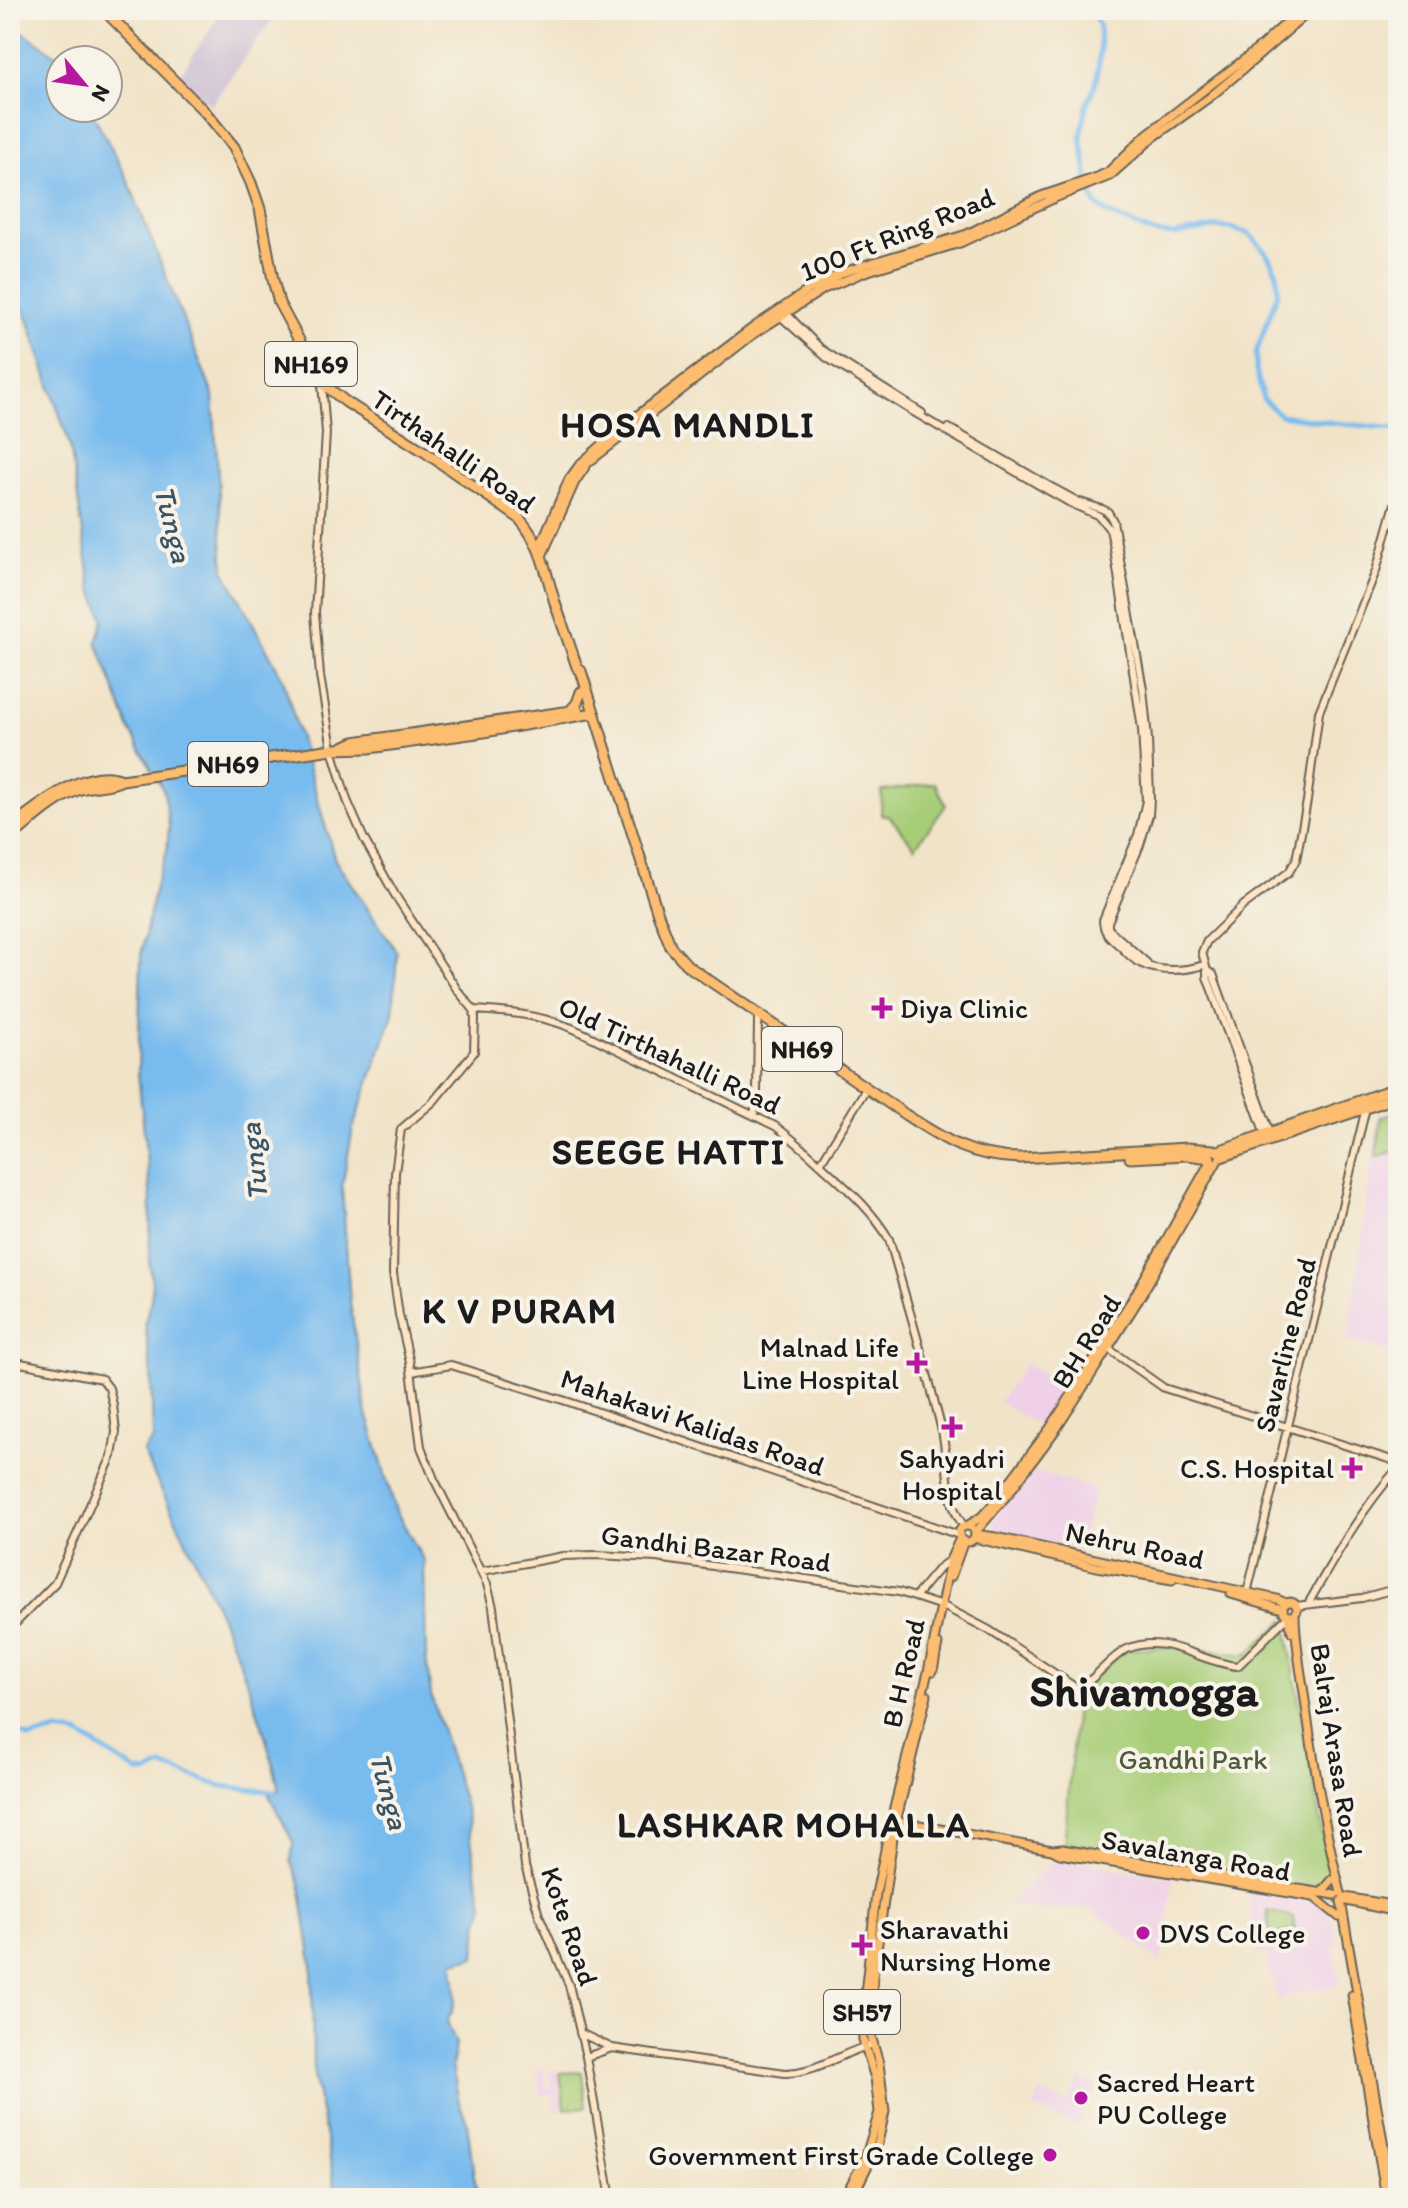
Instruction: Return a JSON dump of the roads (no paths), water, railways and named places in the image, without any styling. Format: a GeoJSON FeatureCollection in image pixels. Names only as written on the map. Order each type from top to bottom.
{"type":"FeatureCollection","features":[{"type":"Feature","properties":{"kind":"highway","name":"Tirthahalli Road"},"geometry":{"type":"LineString","coordinates":[[104,10],[206,113],[234,147],[260,209],[279,303],[322,383],[519,518],[531,533],[581,671],[590,711]]}},
{"type":"Feature","properties":{"kind":"highway","name":"NH169"},"geometry":{"type":"LineString","coordinates":[[577,667],[581,692],[590,711]]}},
{"type":"Feature","properties":{"kind":"highway"},"geometry":{"type":"LineString","coordinates":[[581,692],[572,714],[592,726]]}},
{"type":"Feature","properties":{"kind":"highway","name":"NH69"},"geometry":{"type":"LineString","coordinates":[[10,838],[65,796],[88,787],[333,749],[369,748],[590,711]]}},
{"type":"Feature","properties":{"kind":"highway","name":"NH69"},"geometry":{"type":"LineString","coordinates":[[590,711],[592,726],[655,915],[671,947],[688,966],[923,1132],[952,1149],[994,1162],[1030,1163],[1215,1156],[1398,1097]]}},
{"type":"Feature","properties":{"kind":"highway","name":"NH69"},"geometry":{"type":"LineString","coordinates":[[590,711],[666,949],[679,964],[758,1019],[938,1136],[993,1157],[1187,1148],[1215,1156],[1268,1133],[1398,1087]]}},
{"type":"Feature","properties":{"kind":"highway","name":"NH69"},"geometry":{"type":"LineString","coordinates":[[10,828],[61,791],[78,783],[112,777],[127,779]]}},
{"type":"Feature","properties":{"kind":"main road"},"geometry":{"type":"LineString","coordinates":[[1098,180],[1147,134],[1260,47],[1300,10]]}},
{"type":"Feature","properties":{"kind":"main road"},"geometry":{"type":"LineString","coordinates":[[1098,180],[1110,176],[1154,137],[1210,97],[1311,10]]}},
{"type":"Feature","properties":{"kind":"main road","name":"100 Ft Ring Road"},"geometry":{"type":"LineString","coordinates":[[540,552],[569,479],[580,464],[627,423],[781,312],[865,272],[960,243],[1098,180]]}},
{"type":"Feature","properties":{"kind":"main road","name":"BH Road"},"geometry":{"type":"LineString","coordinates":[[966,1526],[981,1517],[992,1505],[1050,1428],[1141,1296],[1215,1156]]}},
{"type":"Feature","properties":{"kind":"main road","name":"BH Road"},"geometry":{"type":"LineString","coordinates":[[974,1535],[1055,1431],[1105,1347]]}},
{"type":"Feature","properties":{"kind":"main road"},"geometry":{"type":"LineString","coordinates":[[989,1517],[996,1537]]}},
{"type":"Feature","properties":{"kind":"main road"},"geometry":{"type":"LineString","coordinates":[[894,1820],[932,1673],[943,1606],[961,1538],[960,1529],[966,1526],[972,1528],[974,1535],[969,1541],[961,1538]]}},
{"type":"Feature","properties":{"kind":"main road","name":"Nehru Road"},"geometry":{"type":"LineString","coordinates":[[974,1535],[996,1537],[1277,1599],[1290,1609]]}},
{"type":"Feature","properties":{"kind":"main road","name":"Nehru Road"},"geometry":{"type":"LineString","coordinates":[[974,1535],[1097,1567],[1195,1584],[1290,1609]]}},
{"type":"Feature","properties":{"kind":"main road","name":"B H Road"},"geometry":{"type":"LineString","coordinates":[[943,1606],[950,1560],[961,1538]]}},
{"type":"Feature","properties":{"kind":"main road","name":"Balraj Arasa Road"},"geometry":{"type":"LineString","coordinates":[[1290,1609],[1338,1898]]}},
{"type":"Feature","properties":{"kind":"main road","name":"Savalanga Road"},"geometry":{"type":"LineString","coordinates":[[894,1820],[1060,1854],[1398,1909]]}},
{"type":"Feature","properties":{"kind":"main road","name":"SH57"},"geometry":{"type":"LineString","coordinates":[[844,2198],[866,2155],[879,2112],[869,2045],[870,2017],[894,1820]]}},
{"type":"Feature","properties":{"kind":"main road"},"geometry":{"type":"LineString","coordinates":[[1339,1917],[1318,1895],[1335,1882],[1360,1899]]}},
{"type":"Feature","properties":{"kind":"main road"},"geometry":{"type":"LineString","coordinates":[[1338,1898],[1386,2198]]}},
{"type":"Feature","properties":{"kind":"main road"},"geometry":{"type":"LineString","coordinates":[[1338,1898],[1393,2198]]}},
{"type":"Feature","properties":{"kind":"main road","name":"Savalanga Road"},"geometry":{"type":"LineString","coordinates":[[1338,1898],[1360,1899],[1398,1909]]}},
{"type":"Feature","properties":{"kind":"main road","name":"SH57"},"geometry":{"type":"LineString","coordinates":[[852,2198],[877,2147],[885,2112],[884,2089],[869,2045]]}},
{"type":"Feature","properties":{"kind":"street"},"geometry":{"type":"LineString","coordinates":[[781,312],[821,349],[924,414],[1053,488],[1111,516],[1143,689],[1150,799],[1143,835],[1108,928],[1150,966],[1162,969],[1206,968]]}},
{"type":"Feature","properties":{"kind":"street"},"geometry":{"type":"LineString","coordinates":[[322,383],[326,433],[315,613],[320,676],[333,749],[347,800],[364,839],[395,895],[458,991],[474,1010]]}},
{"type":"Feature","properties":{"kind":"street"},"geometry":{"type":"LineString","coordinates":[[1268,1133],[1201,955],[1207,941],[1244,905],[1289,872],[1296,860],[1319,712],[1376,571],[1398,493]]}},
{"type":"Feature","properties":{"kind":"street","name":"Old Tirthahalli Road"},"geometry":{"type":"LineString","coordinates":[[474,1010],[525,1014],[564,1024],[754,1116],[795,1140],[855,1196],[889,1239],[943,1435],[954,1506],[958,1519],[966,1526]]}},
{"type":"Feature","properties":{"kind":"street","name":"Kote Road"},"geometry":{"type":"LineString","coordinates":[[474,1010],[474,1052],[433,1102],[401,1129],[395,1173],[393,1273],[421,1447],[434,1479],[482,1571],[493,1607],[525,1866],[539,1915],[569,1985],[586,2057],[611,2198]]}},
{"type":"Feature","properties":{"kind":"street"},"geometry":{"type":"LineString","coordinates":[[754,1116],[758,1019]]}},
{"type":"Feature","properties":{"kind":"street"},"geometry":{"type":"LineString","coordinates":[[820,1164],[866,1089]]}},
{"type":"Feature","properties":{"kind":"street","name":"Savarline Road"},"geometry":{"type":"LineString","coordinates":[[1247,1593],[1366,1108]]}},
{"type":"Feature","properties":{"kind":"street"},"geometry":{"type":"LineString","coordinates":[[1105,1347],[1164,1388],[1398,1465],[1365,1507],[1308,1604]]}},
{"type":"Feature","properties":{"kind":"street"},"geometry":{"type":"LineString","coordinates":[[10,1361],[102,1379],[109,1388],[116,1432],[112,1456],[55,1583],[10,1629]]}},
{"type":"Feature","properties":{"kind":"street","name":"Mahakavi Kalidas Road"},"geometry":{"type":"LineString","coordinates":[[411,1372],[451,1365],[569,1402],[961,1538]]}},
{"type":"Feature","properties":{"kind":"street","name":"Gandhi Bazar Road"},"geometry":{"type":"LineString","coordinates":[[482,1571],[564,1556],[656,1558],[899,1592],[943,1606],[989,1630],[1078,1689],[1126,1650],[1156,1643],[1176,1646],[1238,1666],[1290,1609]]}},
{"type":"Feature","properties":{"kind":"street"},"geometry":{"type":"LineString","coordinates":[[915,1597],[940,1567],[950,1560]]}},
{"type":"Feature","properties":{"kind":"street"},"geometry":{"type":"LineString","coordinates":[[1290,1609],[1362,1598],[1398,1588]]}},
{"type":"Feature","properties":{"kind":"street"},"geometry":{"type":"LineString","coordinates":[[580,2033],[612,2048],[785,2073],[803,2071],[869,2045]]}},
{"type":"Feature","properties":{"kind":"street"},"geometry":{"type":"LineString","coordinates":[[586,2057],[612,2048]]}},
{"type":"Feature","properties":{"kind":"water","name":"Tunga"},"geometry":{"type":"Polygon","coordinates":[[[10,23],[44,47],[44,124],[98,124],[127,178],[213,395],[224,570],[283,679],[335,860],[397,952],[393,1014],[353,1128],[342,1187],[350,1302],[366,1410],[396,1511],[424,1561],[426,1658],[431,1695],[467,1813],[484,1904],[475,1957],[453,1962],[455,1999],[447,2021],[456,2044],[452,2066],[459,2102],[467,2122],[479,2198],[331,2198],[335,2186],[313,2069],[312,1963],[300,1884],[291,1863],[293,1842],[269,1795],[279,1790],[268,1745],[239,1659],[143,1452],[153,1439],[151,1373],[145,1322],[152,1283],[149,1261],[151,1201],[138,1073],[141,955],[155,886],[167,851],[169,826],[164,791],[130,730],[97,642],[104,619],[91,586],[70,446],[28,319],[10,284],[10,23]]]}},
{"type":"Feature","properties":{"kind":"waterway"},"geometry":{"type":"LineString","coordinates":[[1093,10],[1099,26],[1100,49],[1097,78],[1086,108],[1081,137],[1095,203],[1107,213],[1154,233],[1174,235],[1217,227],[1249,234],[1266,252],[1277,273],[1278,292],[1256,353],[1256,370],[1263,399],[1280,415],[1398,429]]}},
{"type":"Feature","properties":{"kind":"waterway"},"geometry":{"type":"LineString","coordinates":[[10,1729],[30,1738],[57,1731],[78,1734],[138,1772],[148,1773],[162,1766],[221,1786],[274,1792]]}},
{"type":"Feature","properties":{"kind":"place","name":"Diya Clinic"},"geometry":{"type":"Point","coordinates":[882,1008]}},
{"type":"Feature","properties":{"kind":"place","name":"Malnad Life Line Hospital"},"geometry":{"type":"Point","coordinates":[917,1363]}},
{"type":"Feature","properties":{"kind":"place","name":"Sahyadri Hospital"},"geometry":{"type":"Point","coordinates":[952,1427]}},
{"type":"Feature","properties":{"kind":"place","name":"C.S. Hospital"},"geometry":{"type":"Point","coordinates":[1352,1468]}},
{"type":"Feature","properties":{"kind":"place","name":"DVS College"},"geometry":{"type":"Point","coordinates":[1143,1933]}},
{"type":"Feature","properties":{"kind":"place","name":"Sharavathi Nursing Home"},"geometry":{"type":"Point","coordinates":[862,1945]}},
{"type":"Feature","properties":{"kind":"place","name":"Sacred Heart PU College"},"geometry":{"type":"Point","coordinates":[1081,2098]}},
{"type":"Feature","properties":{"kind":"place","name":"Government First Grade College"},"geometry":{"type":"Point","coordinates":[1050,2155]}},
{"type":"Feature","properties":{"kind":"district","name":"HOSA MANDLI"},"geometry":{"type":"Point","coordinates":[688,424]}},
{"type":"Feature","properties":{"kind":"district","name":"SEEGE HATTI"},"geometry":{"type":"Point","coordinates":[669,1151]}},
{"type":"Feature","properties":{"kind":"district","name":"K V PURAM"},"geometry":{"type":"Point","coordinates":[520,1310]}},
{"type":"Feature","properties":{"kind":"district","name":"Shivamogga"},"geometry":{"type":"Point","coordinates":[1144,1691]}},
{"type":"Feature","properties":{"kind":"district","name":"LASHKAR MOHALLA"},"geometry":{"type":"Point","coordinates":[794,1824]}},
{"type":"Feature","properties":{"kind":"park label","name":"Gandhi Park"},"geometry":{"type":"Point","coordinates":[1193,1759]}}]}
